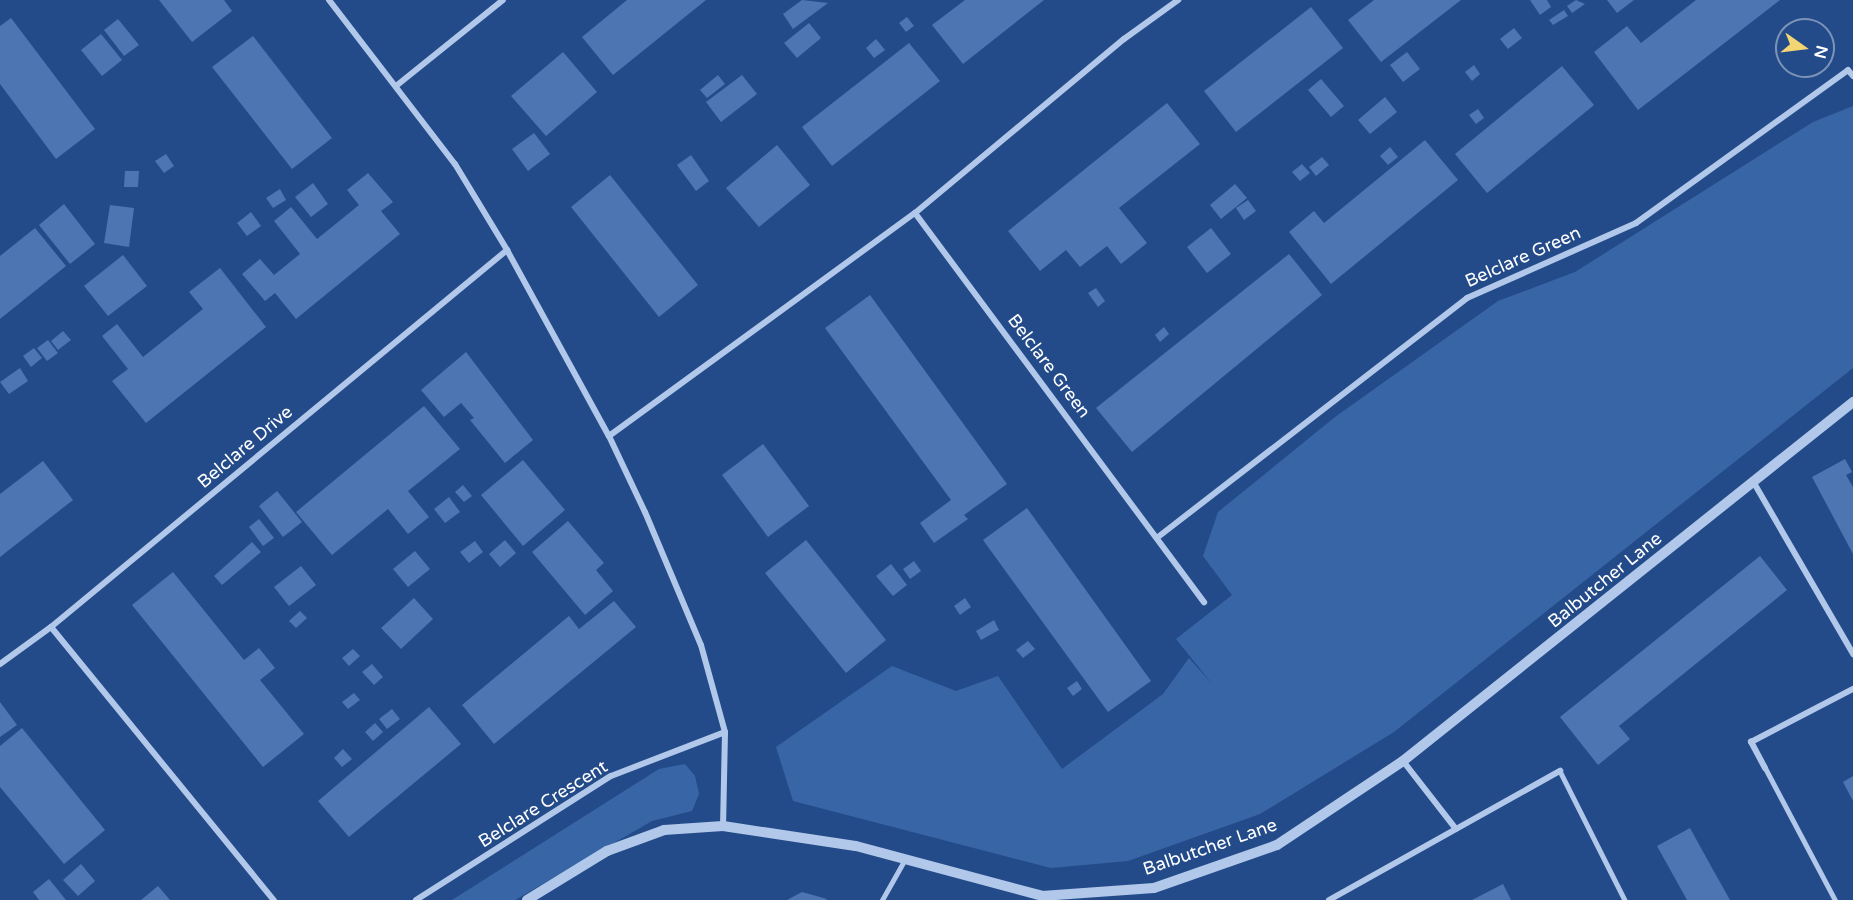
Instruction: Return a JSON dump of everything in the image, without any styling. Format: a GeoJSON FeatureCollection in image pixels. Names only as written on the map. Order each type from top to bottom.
{"type":"FeatureCollection","features":[{"type":"Feature","properties":{"kind":"street"},"geometry":{"type":"LineString","coordinates":[[328,0],[454,164],[507,250],[609,436],[701,645],[725,732],[723,826]]}},
{"type":"Feature","properties":{"kind":"street"},"geometry":{"type":"LineString","coordinates":[[396,86],[503,0]]}},
{"type":"Feature","properties":{"kind":"street"},"geometry":{"type":"LineString","coordinates":[[609,436],[915,213],[1133,33],[1178,0]]}},
{"type":"Feature","properties":{"kind":"street","name":"Belclare Green"},"geometry":{"type":"LineString","coordinates":[[1158,537],[1467,297],[1636,223],[1848,70],[1853,76]]}},
{"type":"Feature","properties":{"kind":"street","name":"Belclare Green"},"geometry":{"type":"LineString","coordinates":[[915,213],[1158,537],[1204,602]]}},
{"type":"Feature","properties":{"kind":"street","name":"Belclare Drive"},"geometry":{"type":"LineString","coordinates":[[0,664],[51,627],[507,250]]}},
{"type":"Feature","properties":{"kind":"street","name":"Balbutcher Lane"},"geometry":{"type":"LineString","coordinates":[[527,900],[607,851],[664,831],[723,826],[856,846],[1042,896],[1154,888],[1277,845],[1403,761],[1853,402]]}},
{"type":"Feature","properties":{"kind":"street"},"geometry":{"type":"LineString","coordinates":[[1754,483],[1853,654]]}},
{"type":"Feature","properties":{"kind":"street"},"geometry":{"type":"LineString","coordinates":[[51,627],[274,900]]}},
{"type":"Feature","properties":{"kind":"street"},"geometry":{"type":"LineString","coordinates":[[1835,900],[1751,742],[1853,689]]}},
{"type":"Feature","properties":{"kind":"street","name":"Belclare Crescent"},"geometry":{"type":"LineString","coordinates":[[416,900],[611,776],[725,732]]}},
{"type":"Feature","properties":{"kind":"street"},"geometry":{"type":"LineString","coordinates":[[1403,761],[1455,829]]}},
{"type":"Feature","properties":{"kind":"street"},"geometry":{"type":"LineString","coordinates":[[1329,900],[1560,771]]}},
{"type":"Feature","properties":{"kind":"lane"},"geometry":{"type":"LineString","coordinates":[[1560,771],[1624,900]]}},
{"type":"Feature","properties":{"kind":"lane"},"geometry":{"type":"LineString","coordinates":[[882,900],[905,859]]}},
{"type":"Feature","properties":{"kind":"shaded area"},"geometry":{"type":"Polygon","coordinates":[[[1853,106],[1853,368],[1394,732],[1260,814],[1128,861],[1051,868],[793,801],[776,747],[892,666],[956,691],[998,676],[1062,769],[1163,694],[1189,658],[1213,685],[1176,639],[1232,595],[1203,556],[1218,512],[1335,417],[1498,301],[1575,272],[1813,122],[1853,106]]]}},
{"type":"Feature","properties":{"kind":"shaded area"},"geometry":{"type":"Polygon","coordinates":[[[685,764],[695,776],[699,794],[692,811],[652,821],[515,900],[452,900],[659,769],[685,764]]]}},
{"type":"Feature","properties":{"kind":"building"},"geometry":{"type":"Polygon","coordinates":[[[159,0],[224,0],[232,11],[192,42],[159,0]]]}},
{"type":"Feature","properties":{"kind":"building"},"geometry":{"type":"Polygon","coordinates":[[[627,0],[706,0],[613,75],[582,37],[627,0]]]}},
{"type":"Feature","properties":{"kind":"building"},"geometry":{"type":"Polygon","coordinates":[[[802,0],[828,3],[793,29],[783,14],[802,0]]]}},
{"type":"Feature","properties":{"kind":"building"},"geometry":{"type":"Polygon","coordinates":[[[965,0],[1044,0],[963,64],[932,25],[965,0]]]}},
{"type":"Feature","properties":{"kind":"building"},"geometry":{"type":"Polygon","coordinates":[[[1374,0],[1461,0],[1381,62],[1348,20],[1374,0]]]}},
{"type":"Feature","properties":{"kind":"building"},"geometry":{"type":"Polygon","coordinates":[[[1530,0],[1547,0],[1551,7],[1540,15],[1530,0]]]}},
{"type":"Feature","properties":{"kind":"building"},"geometry":{"type":"Polygon","coordinates":[[[1576,0],[1585,4],[1572,13],[1567,6],[1576,0]]]}},
{"type":"Feature","properties":{"kind":"building"},"geometry":{"type":"Polygon","coordinates":[[[1607,0],[1634,0],[1617,13],[1607,0]]]}},
{"type":"Feature","properties":{"kind":"building"},"geometry":{"type":"Polygon","coordinates":[[[1696,0],[1780,0],[1638,110],[1594,52],[1627,26],[1641,43],[1696,0]]]}},
{"type":"Feature","properties":{"kind":"building"},"geometry":{"type":"Polygon","coordinates":[[[1311,7],[1343,48],[1236,132],[1204,91],[1311,7]]]}},
{"type":"Feature","properties":{"kind":"building"},"geometry":{"type":"Polygon","coordinates":[[[1564,10],[1568,16],[1553,25],[1549,20],[1564,10]]]}},
{"type":"Feature","properties":{"kind":"building"},"geometry":{"type":"Polygon","coordinates":[[[907,17],[914,26],[906,32],[899,23],[907,17]]]}},
{"type":"Feature","properties":{"kind":"building"},"geometry":{"type":"Polygon","coordinates":[[[11,18],[95,129],[56,159],[0,84],[0,26],[11,18]]]}},
{"type":"Feature","properties":{"kind":"building"},"geometry":{"type":"Polygon","coordinates":[[[118,19],[139,45],[124,56],[104,30],[118,19]]]}},
{"type":"Feature","properties":{"kind":"building"},"geometry":{"type":"Polygon","coordinates":[[[809,23],[821,38],[797,58],[784,43],[809,23]]]}},
{"type":"Feature","properties":{"kind":"building"},"geometry":{"type":"Polygon","coordinates":[[[1514,28],[1522,38],[1508,49],[1500,39],[1514,28]]]}},
{"type":"Feature","properties":{"kind":"building"},"geometry":{"type":"Polygon","coordinates":[[[101,34],[122,60],[102,76],[81,50],[101,34]]]}},
{"type":"Feature","properties":{"kind":"building"},"geometry":{"type":"Polygon","coordinates":[[[253,36],[332,138],[292,169],[212,67],[253,36]]]}},
{"type":"Feature","properties":{"kind":"building"},"geometry":{"type":"Polygon","coordinates":[[[876,39],[885,50],[874,58],[866,48],[876,39]]]}},
{"type":"Feature","properties":{"kind":"building"},"geometry":{"type":"Polygon","coordinates":[[[909,43],[940,81],[832,166],[802,127],[909,43]]]}},
{"type":"Feature","properties":{"kind":"building"},"geometry":{"type":"Polygon","coordinates":[[[563,52],[597,92],[546,136],[511,96],[563,52]]]}},
{"type":"Feature","properties":{"kind":"building"},"geometry":{"type":"Polygon","coordinates":[[[1407,52],[1420,69],[1403,82],[1390,65],[1407,52]]]}},
{"type":"Feature","properties":{"kind":"building"},"geometry":{"type":"Polygon","coordinates":[[[1474,65],[1480,74],[1472,81],[1465,72],[1474,65]]]}},
{"type":"Feature","properties":{"kind":"building"},"geometry":{"type":"Polygon","coordinates":[[[1562,66],[1594,105],[1487,193],[1455,154],[1562,66]]]}},
{"type":"Feature","properties":{"kind":"building"},"geometry":{"type":"Polygon","coordinates":[[[718,75],[725,84],[707,98],[700,90],[718,75]]]}},
{"type":"Feature","properties":{"kind":"building"},"geometry":{"type":"Polygon","coordinates":[[[742,75],[757,94],[721,122],[706,102],[742,75]]]}},
{"type":"Feature","properties":{"kind":"building"},"geometry":{"type":"Polygon","coordinates":[[[1321,79],[1344,106],[1331,117],[1308,90],[1321,79]]]}},
{"type":"Feature","properties":{"kind":"building"},"geometry":{"type":"Polygon","coordinates":[[[1385,97],[1397,112],[1370,134],[1358,120],[1385,97]]]}},
{"type":"Feature","properties":{"kind":"building"},"geometry":{"type":"Polygon","coordinates":[[[1167,103],[1200,144],[1119,208],[1147,243],[1121,264],[1107,246],[1080,267],[1066,250],[1040,271],[1008,231],[1167,103]]]}},
{"type":"Feature","properties":{"kind":"building"},"geometry":{"type":"Polygon","coordinates":[[[1478,109],[1484,118],[1476,124],[1469,115],[1478,109]]]}},
{"type":"Feature","properties":{"kind":"building"},"geometry":{"type":"Polygon","coordinates":[[[534,133],[550,154],[528,171],[512,149],[534,133]]]}},
{"type":"Feature","properties":{"kind":"building"},"geometry":{"type":"Polygon","coordinates":[[[1425,140],[1458,180],[1331,284],[1289,232],[1314,211],[1324,223],[1425,140]]]}},
{"type":"Feature","properties":{"kind":"building"},"geometry":{"type":"Polygon","coordinates":[[[777,145],[810,185],[759,227],[726,188],[777,145]]]}},
{"type":"Feature","properties":{"kind":"building"},"geometry":{"type":"Polygon","coordinates":[[[1390,147],[1398,157],[1388,165],[1380,156],[1390,147]]]}},
{"type":"Feature","properties":{"kind":"building"},"geometry":{"type":"Polygon","coordinates":[[[166,154],[174,166],[164,173],[155,161],[166,154]]]}},
{"type":"Feature","properties":{"kind":"building"},"geometry":{"type":"Polygon","coordinates":[[[691,155],[709,181],[696,191],[677,165],[691,155]]]}},
{"type":"Feature","properties":{"kind":"building"},"geometry":{"type":"Polygon","coordinates":[[[1322,157],[1329,165],[1316,176],[1309,167],[1322,157]]]}},
{"type":"Feature","properties":{"kind":"building"},"geometry":{"type":"Polygon","coordinates":[[[1302,164],[1310,173],[1300,181],[1292,172],[1302,164]]]}},
{"type":"Feature","properties":{"kind":"building"},"geometry":{"type":"Polygon","coordinates":[[[125,171],[139,171],[138,187],[124,187],[125,171]]]}},
{"type":"Feature","properties":{"kind":"building"},"geometry":{"type":"Polygon","coordinates":[[[368,173],[393,202],[381,211],[400,234],[296,319],[275,293],[265,301],[242,274],[260,259],[274,275],[300,254],[274,221],[291,207],[317,239],[359,205],[347,190],[368,173]]]}},
{"type":"Feature","properties":{"kind":"building"},"geometry":{"type":"Polygon","coordinates":[[[610,175],[698,285],[659,317],[571,207],[610,175]]]}},
{"type":"Feature","properties":{"kind":"building"},"geometry":{"type":"Polygon","coordinates":[[[313,183],[328,204],[311,217],[295,197],[313,183]]]}},
{"type":"Feature","properties":{"kind":"building"},"geometry":{"type":"Polygon","coordinates":[[[1235,184],[1247,198],[1221,219],[1210,205],[1235,184]]]}},
{"type":"Feature","properties":{"kind":"building"},"geometry":{"type":"Polygon","coordinates":[[[280,189],[286,200],[273,208],[266,198],[280,189]]]}},
{"type":"Feature","properties":{"kind":"building"},"geometry":{"type":"Polygon","coordinates":[[[1248,200],[1256,211],[1244,220],[1236,208],[1248,200]]]}},
{"type":"Feature","properties":{"kind":"building"},"geometry":{"type":"Polygon","coordinates":[[[64,204],[95,244],[70,264],[39,225],[64,204]]]}},
{"type":"Feature","properties":{"kind":"building"},"geometry":{"type":"Polygon","coordinates":[[[110,205],[134,208],[129,247],[104,243],[110,205]]]}},
{"type":"Feature","properties":{"kind":"building"},"geometry":{"type":"Polygon","coordinates":[[[251,212],[261,226],[247,236],[237,223],[251,212]]]}},
{"type":"Feature","properties":{"kind":"building"},"geometry":{"type":"Polygon","coordinates":[[[35,228],[66,266],[0,319],[0,256],[35,228]]]}},
{"type":"Feature","properties":{"kind":"building"},"geometry":{"type":"Polygon","coordinates":[[[1211,228],[1231,254],[1207,273],[1187,247],[1211,228]]]}},
{"type":"Feature","properties":{"kind":"building"},"geometry":{"type":"Polygon","coordinates":[[[1289,254],[1322,295],[1132,452],[1096,408],[1289,254]]]}},
{"type":"Feature","properties":{"kind":"building"},"geometry":{"type":"Polygon","coordinates":[[[123,255],[147,286],[108,316],[84,286],[123,255]]]}},
{"type":"Feature","properties":{"kind":"building"},"geometry":{"type":"Polygon","coordinates":[[[220,268],[266,327],[146,423],[112,381],[128,369],[102,336],[117,324],[143,357],[203,309],[189,292],[220,268]]]}},
{"type":"Feature","properties":{"kind":"building"},"geometry":{"type":"Polygon","coordinates":[[[1096,288],[1105,301],[1098,307],[1088,293],[1096,288]]]}},
{"type":"Feature","properties":{"kind":"building"},"geometry":{"type":"Polygon","coordinates":[[[870,295],[1007,484],[964,515],[968,519],[934,543],[920,523],[951,500],[825,328],[870,295]]]}},
{"type":"Feature","properties":{"kind":"building"},"geometry":{"type":"Polygon","coordinates":[[[1164,327],[1169,334],[1160,342],[1155,335],[1164,327]]]}},
{"type":"Feature","properties":{"kind":"building"},"geometry":{"type":"Polygon","coordinates":[[[63,331],[71,340],[58,350],[51,341],[63,331]]]}},
{"type":"Feature","properties":{"kind":"building"},"geometry":{"type":"Polygon","coordinates":[[[48,340],[58,353],[47,361],[37,348],[48,340]]]}},
{"type":"Feature","properties":{"kind":"building"},"geometry":{"type":"Polygon","coordinates":[[[34,348],[42,358],[31,367],[23,356],[34,348]]]}},
{"type":"Feature","properties":{"kind":"building"},"geometry":{"type":"Polygon","coordinates":[[[466,352],[533,440],[505,463],[470,420],[474,418],[461,403],[444,417],[421,390],[466,352]]]}},
{"type":"Feature","properties":{"kind":"building"},"geometry":{"type":"Polygon","coordinates":[[[20,368],[28,381],[9,394],[0,382],[20,368]]]}},
{"type":"Feature","properties":{"kind":"building"},"geometry":{"type":"Polygon","coordinates":[[[424,406],[460,449],[408,491],[429,517],[408,534],[388,509],[332,555],[296,512],[424,406]]]}},
{"type":"Feature","properties":{"kind":"building"},"geometry":{"type":"Polygon","coordinates":[[[763,444],[809,506],[768,537],[722,475],[763,444]]]}},
{"type":"Feature","properties":{"kind":"building"},"geometry":{"type":"Polygon","coordinates":[[[1845,459],[1852,472],[1846,475],[1853,487],[1853,554],[1812,477],[1845,459]]]}},
{"type":"Feature","properties":{"kind":"building"},"geometry":{"type":"Polygon","coordinates":[[[523,460],[565,510],[523,546],[481,495],[523,460]]]}},
{"type":"Feature","properties":{"kind":"building"},"geometry":{"type":"Polygon","coordinates":[[[43,461],[73,500],[0,557],[0,494],[43,461]]]}},
{"type":"Feature","properties":{"kind":"building"},"geometry":{"type":"Polygon","coordinates":[[[463,485],[472,496],[464,502],[455,492],[463,485]]]}},
{"type":"Feature","properties":{"kind":"building"},"geometry":{"type":"Polygon","coordinates":[[[277,491],[302,522],[283,537],[259,506],[277,491]]]}},
{"type":"Feature","properties":{"kind":"building"},"geometry":{"type":"Polygon","coordinates":[[[449,497],[460,512],[445,523],[434,509],[449,497]]]}},
{"type":"Feature","properties":{"kind":"building"},"geometry":{"type":"Polygon","coordinates":[[[1027,508],[1151,681],[1108,712],[983,540],[1027,508]]]}},
{"type":"Feature","properties":{"kind":"building"},"geometry":{"type":"Polygon","coordinates":[[[259,519],[274,538],[263,546],[249,527],[259,519]]]}},
{"type":"Feature","properties":{"kind":"building"},"geometry":{"type":"Polygon","coordinates":[[[568,521],[604,563],[596,570],[613,591],[585,615],[532,552],[568,521]]]}},
{"type":"Feature","properties":{"kind":"building"},"geometry":{"type":"Polygon","coordinates":[[[505,540],[516,553],[500,567],[489,554],[505,540]]]}},
{"type":"Feature","properties":{"kind":"building"},"geometry":{"type":"Polygon","coordinates":[[[806,540],[886,640],[846,673],[765,573],[806,540]]]}},
{"type":"Feature","properties":{"kind":"building"},"geometry":{"type":"Polygon","coordinates":[[[475,541],[483,552],[469,563],[460,552],[475,541]]]}},
{"type":"Feature","properties":{"kind":"building"},"geometry":{"type":"Polygon","coordinates":[[[252,542],[261,552],[222,585],[214,576],[252,542]]]}},
{"type":"Feature","properties":{"kind":"building"},"geometry":{"type":"Polygon","coordinates":[[[415,551],[430,569],[408,587],[393,569],[415,551]]]}},
{"type":"Feature","properties":{"kind":"building"},"geometry":{"type":"Polygon","coordinates":[[[1760,556],[1787,590],[1619,726],[1630,739],[1598,765],[1560,717],[1760,556]]]}},
{"type":"Feature","properties":{"kind":"building"},"geometry":{"type":"Polygon","coordinates":[[[914,561],[921,571],[910,579],[903,569],[914,561]]]}},
{"type":"Feature","properties":{"kind":"building"},"geometry":{"type":"Polygon","coordinates":[[[891,564],[907,585],[893,596],[876,576],[891,564]]]}},
{"type":"Feature","properties":{"kind":"building"},"geometry":{"type":"Polygon","coordinates":[[[301,566],[316,585],[289,606],[274,587],[301,566]]]}},
{"type":"Feature","properties":{"kind":"building"},"geometry":{"type":"Polygon","coordinates":[[[173,572],[244,660],[259,648],[275,668],[260,680],[304,734],[263,767],[132,605],[173,572]]]}},
{"type":"Feature","properties":{"kind":"building"},"geometry":{"type":"Polygon","coordinates":[[[414,598],[433,619],[401,649],[381,628],[414,598]]]}},
{"type":"Feature","properties":{"kind":"building"},"geometry":{"type":"Polygon","coordinates":[[[965,598],[971,607],[960,615],[954,606],[965,598]]]}},
{"type":"Feature","properties":{"kind":"building"},"geometry":{"type":"Polygon","coordinates":[[[614,601],[636,627],[494,744],[462,705],[569,616],[579,629],[614,601]]]}},
{"type":"Feature","properties":{"kind":"building"},"geometry":{"type":"Polygon","coordinates":[[[300,611],[307,618],[296,628],[289,621],[300,611]]]}},
{"type":"Feature","properties":{"kind":"building"},"geometry":{"type":"Polygon","coordinates":[[[994,620],[999,630],[981,640],[976,631],[994,620]]]}},
{"type":"Feature","properties":{"kind":"building"},"geometry":{"type":"Polygon","coordinates":[[[1028,641],[1035,649],[1023,658],[1016,650],[1028,641]]]}},
{"type":"Feature","properties":{"kind":"building"},"geometry":{"type":"Polygon","coordinates":[[[353,649],[360,656],[349,666],[342,658],[353,649]]]}},
{"type":"Feature","properties":{"kind":"building"},"geometry":{"type":"Polygon","coordinates":[[[372,664],[383,677],[374,685],[362,672],[372,664]]]}},
{"type":"Feature","properties":{"kind":"building"},"geometry":{"type":"Polygon","coordinates":[[[1077,681],[1082,689],[1073,696],[1067,688],[1077,681]]]}},
{"type":"Feature","properties":{"kind":"building"},"geometry":{"type":"Polygon","coordinates":[[[354,693],[360,700],[348,709],[342,702],[354,693]]]}},
{"type":"Feature","properties":{"kind":"building"},"geometry":{"type":"Polygon","coordinates":[[[0,702],[17,725],[0,737],[0,702]]]}},
{"type":"Feature","properties":{"kind":"building"},"geometry":{"type":"Polygon","coordinates":[[[429,707],[461,744],[349,837],[318,801],[429,707]]]}},
{"type":"Feature","properties":{"kind":"building"},"geometry":{"type":"Polygon","coordinates":[[[392,709],[400,719],[387,729],[379,719],[392,709]]]}},
{"type":"Feature","properties":{"kind":"building"},"geometry":{"type":"Polygon","coordinates":[[[375,723],[383,732],[373,741],[365,732],[375,723]]]}},
{"type":"Feature","properties":{"kind":"building"},"geometry":{"type":"Polygon","coordinates":[[[22,728],[105,830],[64,864],[0,787],[0,746],[22,728]]]}},
{"type":"Feature","properties":{"kind":"building"},"geometry":{"type":"Polygon","coordinates":[[[343,749],[352,759],[342,767],[334,758],[343,749]]]}},
{"type":"Feature","properties":{"kind":"building"},"geometry":{"type":"Polygon","coordinates":[[[1853,776],[1853,801],[1843,782],[1853,776]]]}},
{"type":"Feature","properties":{"kind":"building"},"geometry":{"type":"Polygon","coordinates":[[[1690,828],[1730,900],[1687,900],[1657,846],[1690,828]]]}},
{"type":"Feature","properties":{"kind":"building"},"geometry":{"type":"Polygon","coordinates":[[[81,864],[95,881],[78,896],[63,880],[81,864]]]}},
{"type":"Feature","properties":{"kind":"building"},"geometry":{"type":"Polygon","coordinates":[[[49,879],[66,900],[39,900],[33,892],[49,879]]]}},
{"type":"Feature","properties":{"kind":"building"},"geometry":{"type":"Polygon","coordinates":[[[1503,884],[1511,900],[1472,900],[1503,884]]]}},
{"type":"Feature","properties":{"kind":"building"},"geometry":{"type":"Polygon","coordinates":[[[158,886],[170,900],[141,900],[158,886]]]}},
{"type":"Feature","properties":{"kind":"building"},"geometry":{"type":"Polygon","coordinates":[[[802,892],[827,899],[787,900],[802,892]]]}}]}
